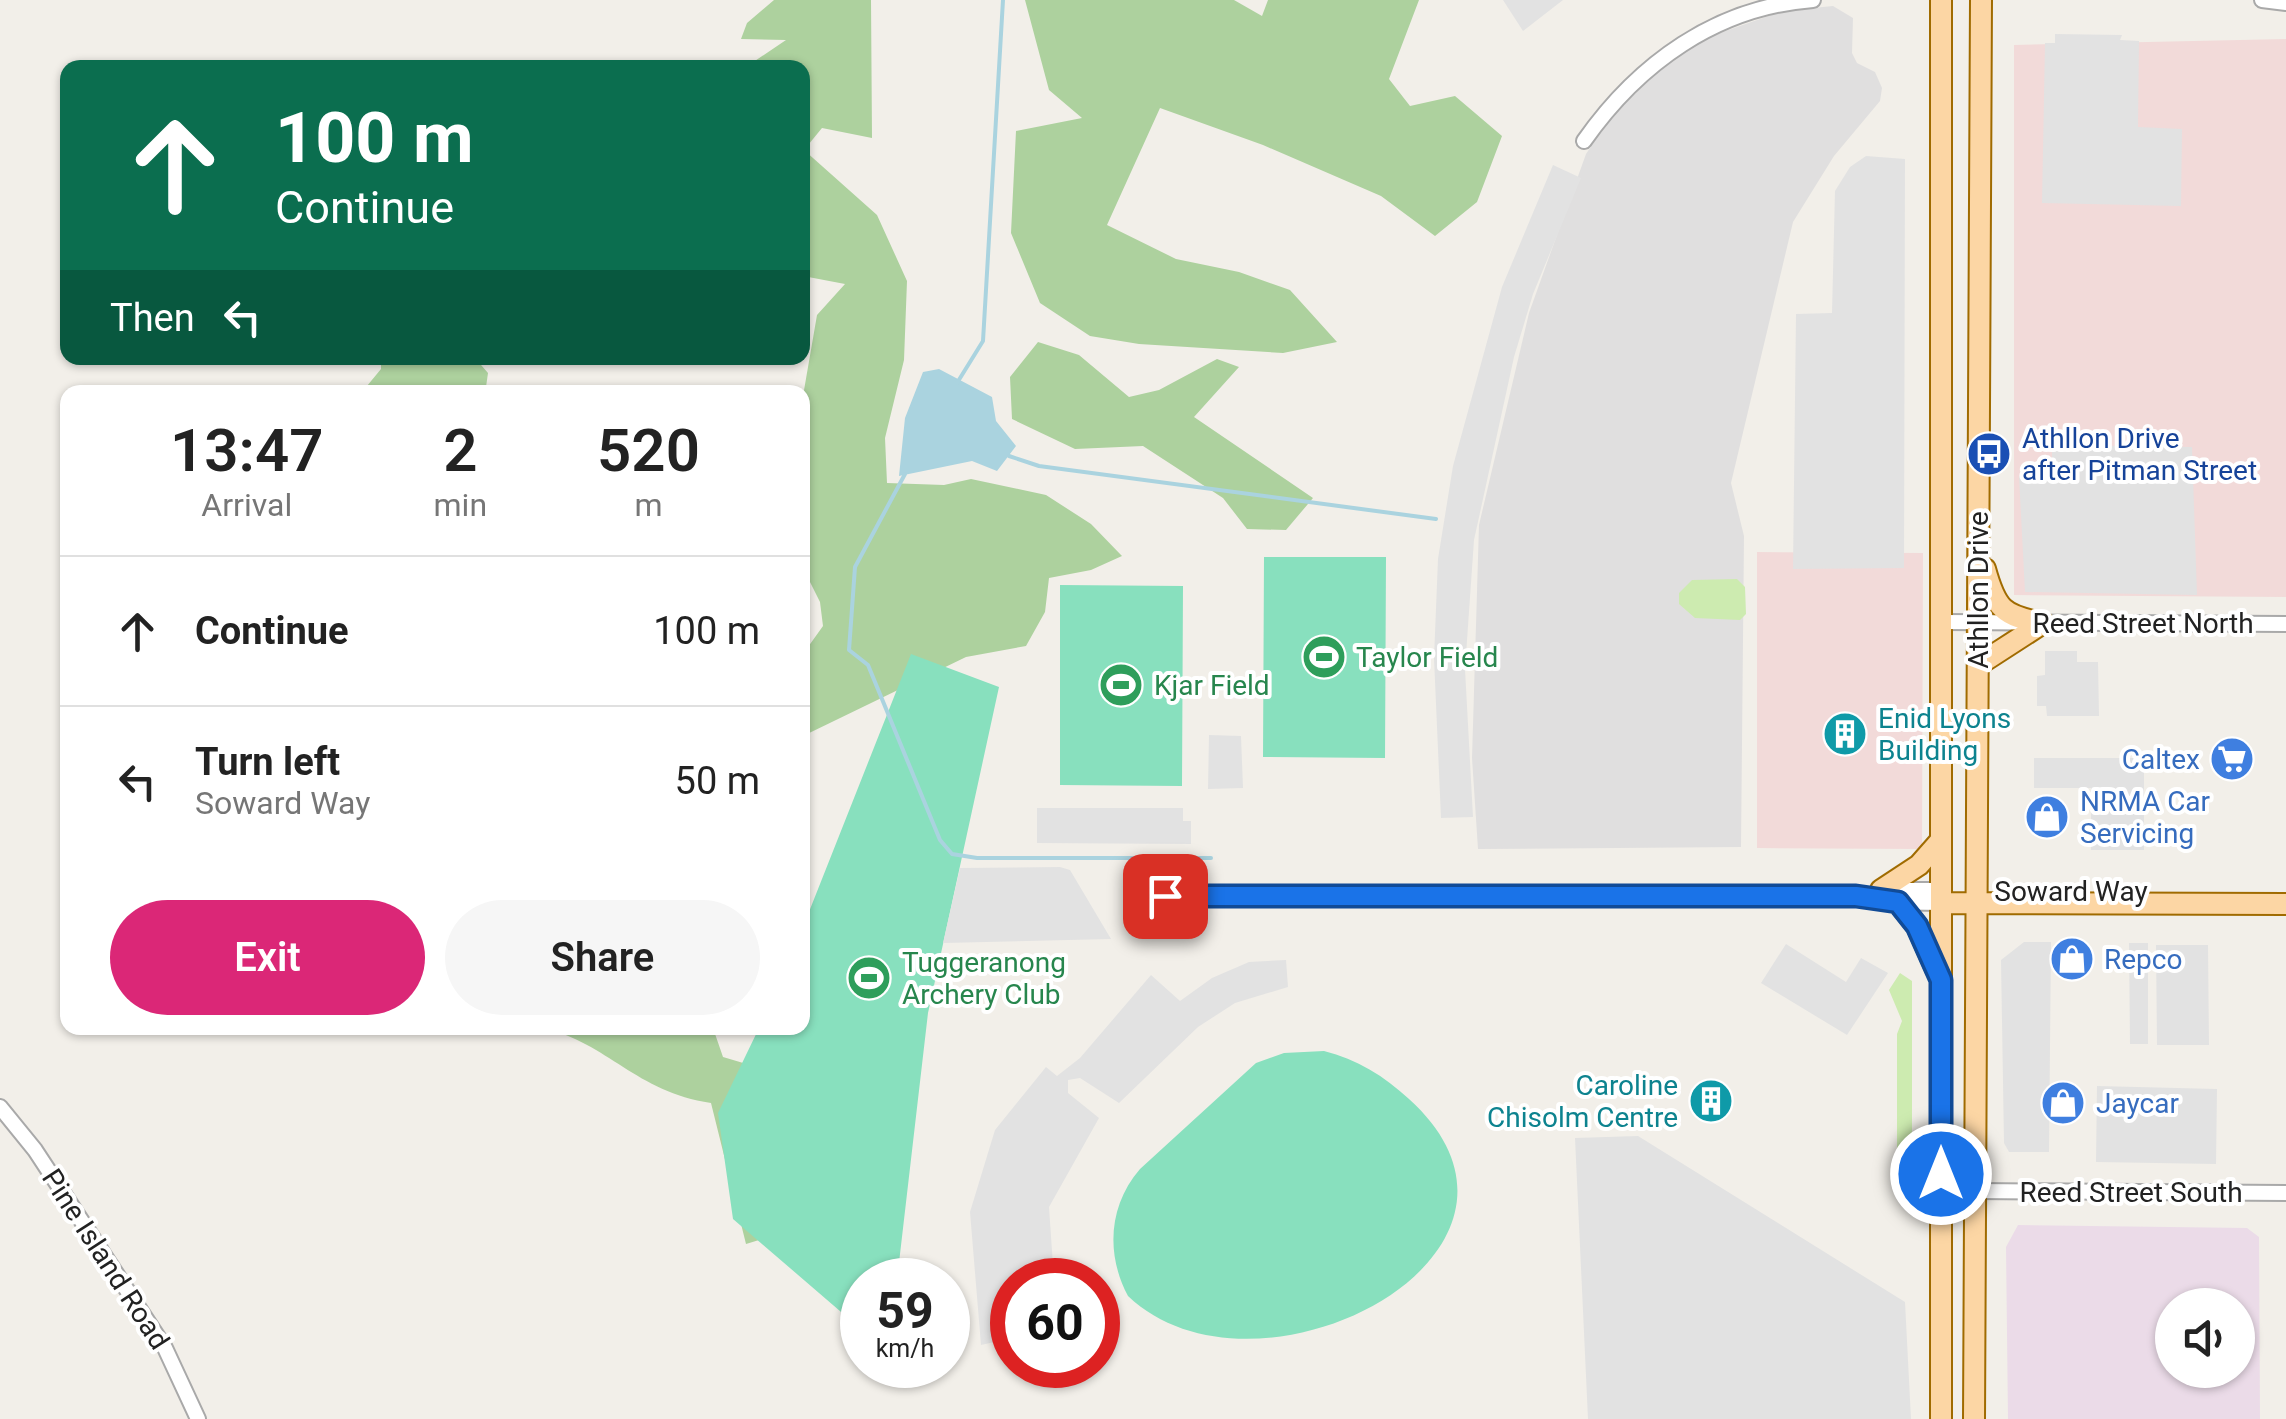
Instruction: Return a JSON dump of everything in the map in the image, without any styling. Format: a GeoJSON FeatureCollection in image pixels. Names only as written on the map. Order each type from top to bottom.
{"type":"FeatureCollection","features":[{"type":"Feature","properties":{"kind":"main road","name":"Athllon Drive"},"geometry":{"type":"LineString","coordinates":[[1940,1419],[1941,0]]}},
{"type":"Feature","properties":{"kind":"main road","name":"Athllon Drive"},"geometry":{"type":"LineString","coordinates":[[1974,1419],[1981,0]]}},
{"type":"Feature","properties":{"kind":"main road"},"geometry":{"type":"LineString","coordinates":[[1978,542],[1997,603],[2016,618],[2043,623]]}},
{"type":"Feature","properties":{"kind":"main road"},"geometry":{"type":"LineString","coordinates":[[1978,665],[2043,623]]}},
{"type":"Feature","properties":{"kind":"main road"},"geometry":{"type":"LineString","coordinates":[[1941,840],[1889,896],[1917,926],[1941,980]]}},
{"type":"Feature","properties":{"kind":"main road","name":"Soward Way"},"geometry":{"type":"LineString","coordinates":[[1941,896],[2286,891]]}},
{"type":"Feature","properties":{"kind":"main road","name":"Soward Way"},"geometry":{"type":"LineString","coordinates":[[1977,896],[2286,904]]}},
{"type":"Feature","properties":{"kind":"main road"},"geometry":{"type":"LineString","coordinates":[[1941,1138],[1947,1178],[1959,1190],[1975,1191]]}},
{"type":"Feature","properties":{"kind":"main road"},"geometry":{"type":"LineString","coordinates":[[1941,1283],[1951,1210],[1959,1198],[1975,1191]]}},
{"type":"Feature","properties":{"kind":"street"},"geometry":{"type":"LineString","coordinates":[[1584,141],[1638,76],[1685,41],[1749,12],[1813,0]]}},
{"type":"Feature","properties":{"kind":"street"},"geometry":{"type":"LineString","coordinates":[[2262,0],[2286,3]]}},
{"type":"Feature","properties":{"kind":"street","name":"Reed Street North"},"geometry":{"type":"LineString","coordinates":[[1941,622],[2286,624]]}},
{"type":"Feature","properties":{"kind":"street","name":"Soward Way"},"geometry":{"type":"LineString","coordinates":[[1165,896],[1941,896]]}},
{"type":"Feature","properties":{"kind":"street","name":"Pine Island Road"},"geometry":{"type":"LineString","coordinates":[[0,1107],[35,1150],[165,1348],[198,1419]]}},
{"type":"Feature","properties":{"kind":"street","name":"Reed Street South"},"geometry":{"type":"LineString","coordinates":[[1975,1191],[2286,1193]]}},
{"type":"Feature","properties":{"kind":"shaded area"},"geometry":{"type":"Polygon","coordinates":[[[1503,0],[1563,0],[1523,31],[1503,0]]]}},
{"type":"Feature","properties":{"kind":"shaded area"},"geometry":{"type":"Polygon","coordinates":[[[1833,6],[1853,18],[1852,53],[1857,63],[1875,72],[1882,88],[1880,101],[1834,156],[1793,222],[1731,483],[1744,536],[1741,847],[1478,849],[1472,758],[1479,525],[1529,313],[1586,154],[1610,118],[1670,60],[1714,35],[1783,11],[1833,6]]]}},
{"type":"Feature","properties":{"kind":"shaded area"},"geometry":{"type":"Polygon","coordinates":[[[2055,34],[2122,35],[2120,40],[2139,41],[2138,127],[2182,129],[2181,206],[2042,203],[2045,43],[2055,43],[2055,34]]]}},
{"type":"Feature","properties":{"kind":"shaded area"},"geometry":{"type":"Polygon","coordinates":[[[2286,39],[2286,597],[2014,595],[2014,45],[2286,39]]]}},
{"type":"Feature","properties":{"kind":"shaded area"},"geometry":{"type":"Polygon","coordinates":[[[1866,156],[1905,159],[1904,568],[1793,569],[1796,314],[1832,313],[1835,191],[1850,167],[1866,156]]]}},
{"type":"Feature","properties":{"kind":"shaded area"},"geometry":{"type":"Polygon","coordinates":[[[1553,165],[1581,178],[1533,294],[1514,357],[1474,540],[1465,669],[1473,817],[1441,818],[1434,658],[1438,559],[1453,466],[1502,287],[1553,165]]]}},
{"type":"Feature","properties":{"kind":"shaded area"},"geometry":{"type":"Polygon","coordinates":[[[2052,445],[2192,447],[2197,595],[2025,592],[2019,476],[2052,476],[2052,445]]]}},
{"type":"Feature","properties":{"kind":"shaded area"},"geometry":{"type":"Polygon","coordinates":[[[1757,552],[1923,553],[1922,849],[1757,848],[1757,552]]]}},
{"type":"Feature","properties":{"kind":"shaded area"},"geometry":{"type":"Polygon","coordinates":[[[2045,651],[2077,651],[2077,662],[2098,662],[2099,716],[2047,716],[2046,706],[2037,706],[2037,676],[2045,675],[2045,651]]]}},
{"type":"Feature","properties":{"kind":"shaded area"},"geometry":{"type":"Polygon","coordinates":[[[1209,735],[1241,736],[1243,788],[1208,789],[1209,735]]]}},
{"type":"Feature","properties":{"kind":"shaded area"},"geometry":{"type":"Polygon","coordinates":[[[2034,758],[2144,758],[2144,850],[2091,850],[2091,788],[2034,788],[2034,758]]]}},
{"type":"Feature","properties":{"kind":"shaded area"},"geometry":{"type":"Polygon","coordinates":[[[1037,808],[1183,808],[1183,821],[1191,821],[1191,844],[1037,843],[1037,808]]]}},
{"type":"Feature","properties":{"kind":"shaded area"},"geometry":{"type":"Polygon","coordinates":[[[960,868],[1070,870],[1111,939],[943,943],[960,868]]]}},
{"type":"Feature","properties":{"kind":"shaded area"},"geometry":{"type":"Polygon","coordinates":[[[2024,942],[2051,942],[2049,1152],[2009,1152],[2004,1143],[2001,960],[2024,942]]]}},
{"type":"Feature","properties":{"kind":"shaded area"},"geometry":{"type":"Polygon","coordinates":[[[2129,943],[2148,943],[2148,1044],[2130,1044],[2129,943]]]}},
{"type":"Feature","properties":{"kind":"shaded area"},"geometry":{"type":"Polygon","coordinates":[[[1786,944],[1846,982],[1861,958],[1888,973],[1847,1035],[1761,983],[1786,944]]]}},
{"type":"Feature","properties":{"kind":"shaded area"},"geometry":{"type":"Polygon","coordinates":[[[2156,945],[2208,945],[2209,1045],[2157,1045],[2156,945]]]}},
{"type":"Feature","properties":{"kind":"shaded area"},"geometry":{"type":"Polygon","coordinates":[[[1286,960],[1288,987],[1235,1003],[1198,1027],[1119,1103],[1080,1078],[1068,1080],[1068,1093],[1099,1118],[1049,1207],[1052,1258],[990,1258],[990,1343],[981,1345],[970,1212],[995,1130],[1046,1067],[1057,1076],[1080,1058],[1151,975],[1180,1001],[1212,978],[1249,962],[1286,960]]]}},
{"type":"Feature","properties":{"kind":"shaded area"},"geometry":{"type":"Polygon","coordinates":[[[2097,1086],[2217,1089],[2216,1164],[2096,1162],[2097,1086]]]}},
{"type":"Feature","properties":{"kind":"shaded area"},"geometry":{"type":"Polygon","coordinates":[[[1638,1136],[1905,1302],[1911,1419],[1588,1419],[1575,1138],[1638,1136]]]}},
{"type":"Feature","properties":{"kind":"shaded area"},"geometry":{"type":"Polygon","coordinates":[[[2018,1225],[2247,1228],[2259,1237],[2260,1419],[2008,1419],[2006,1247],[2018,1225]]]}},
{"type":"Feature","properties":{"kind":"green space"},"geometry":{"type":"Polygon","coordinates":[[[774,0],[871,0],[872,138],[822,128],[810,143],[810,60],[756,60],[786,40],[741,39],[747,23],[774,0]]]}},
{"type":"Feature","properties":{"kind":"green space"},"geometry":{"type":"Polygon","coordinates":[[[1025,0],[1234,0],[1262,16],[1268,0],[1419,0],[1389,79],[1410,106],[1455,96],[1502,136],[1477,202],[1435,236],[1381,196],[1263,145],[1160,108],[1107,225],[1176,259],[1239,272],[1290,290],[1337,342],[1283,353],[1139,344],[1090,336],[1040,303],[1011,233],[1016,131],[1082,118],[1049,90],[1025,0]]]}},
{"type":"Feature","properties":{"kind":"green space"},"geometry":{"type":"Polygon","coordinates":[[[810,155],[877,215],[907,281],[904,360],[885,438],[887,483],[944,485],[971,479],[1046,495],[1091,524],[1122,556],[1091,570],[1049,578],[1045,612],[1026,646],[966,657],[810,733],[810,644],[823,626],[820,602],[810,582],[810,385],[805,385],[817,315],[845,284],[810,277],[810,155]]]}},
{"type":"Feature","properties":{"kind":"green space"},"geometry":{"type":"Polygon","coordinates":[[[1038,342],[1079,355],[1129,397],[1159,390],[1217,359],[1239,367],[1194,417],[1313,498],[1286,530],[1247,529],[1223,498],[1143,446],[1075,449],[1012,419],[1010,377],[1038,342]]]}},
{"type":"Feature","properties":{"kind":"green space"},"geometry":{"type":"Polygon","coordinates":[[[381,365],[481,365],[488,373],[486,385],[368,385],[381,365]]]}},
{"type":"Feature","properties":{"kind":"green space","name":"Taylor Field"},"geometry":{"type":"Polygon","coordinates":[[[1264,557],[1386,557],[1385,758],[1263,757],[1264,557]]]}},
{"type":"Feature","properties":{"kind":"green space"},"geometry":{"type":"Polygon","coordinates":[[[1737,579],[1745,587],[1746,614],[1740,620],[1695,618],[1679,604],[1679,593],[1692,580],[1737,579]]]}},
{"type":"Feature","properties":{"kind":"green space","name":"Kjar Field"},"geometry":{"type":"Polygon","coordinates":[[[1060,585],[1183,586],[1182,786],[1060,785],[1060,585]]]}},
{"type":"Feature","properties":{"kind":"green space","name":"Tuggeranong Archery Club"},"geometry":{"type":"Polygon","coordinates":[[[911,654],[999,687],[928,1013],[900,1258],[840,1258],[840,1311],[733,1219],[718,1113],[756,1035],[810,1035],[810,909],[911,654]]]}},
{"type":"Feature","properties":{"kind":"green space"},"geometry":{"type":"Polygon","coordinates":[[[1900,973],[1912,981],[1912,1204],[1897,1191],[1897,1034],[1902,1021],[1889,990],[1900,973]]]}},
{"type":"Feature","properties":{"kind":"green space"},"geometry":{"type":"Polygon","coordinates":[[[566,1035],[715,1035],[723,1057],[760,1068],[776,1235],[746,1244],[711,1103],[662,1089],[566,1035]]]}},
{"type":"Feature","properties":{"kind":"green space"},"geometry":{"type":"Polygon","coordinates":[[[1284,1053],[1336,1054],[1380,1076],[1409,1099],[1451,1157],[1455,1212],[1429,1261],[1381,1301],[1318,1328],[1250,1339],[1184,1329],[1128,1296],[1120,1277],[1120,1258],[1115,1258],[1116,1215],[1129,1183],[1140,1169],[1256,1063],[1284,1053]]]}},
{"type":"Feature","properties":{"kind":"water"},"geometry":{"type":"Polygon","coordinates":[[[939,369],[992,397],[996,421],[1016,446],[997,471],[972,461],[899,476],[905,418],[923,372],[939,369]]]}},
{"type":"Feature","properties":{"kind":"waterway"},"geometry":{"type":"LineString","coordinates":[[957,383],[983,341],[1003,0]]}},
{"type":"Feature","properties":{"kind":"waterway"},"geometry":{"type":"LineString","coordinates":[[1009,456],[1039,466],[1436,519]]}},
{"type":"Feature","properties":{"kind":"waterway"},"geometry":{"type":"LineString","coordinates":[[905,474],[855,567],[849,650],[868,665],[940,840],[952,854],[977,858],[1211,858]]}},
{"type":"Feature","properties":{"kind":"place","name":"Athllon Drive after Pitman Street"},"geometry":{"type":"Point","coordinates":[1989,454]}},
{"type":"Feature","properties":{"kind":"place","name":"Taylor Field"},"geometry":{"type":"Point","coordinates":[1324,657]}},
{"type":"Feature","properties":{"kind":"place","name":"Kjar Field"},"geometry":{"type":"Point","coordinates":[1121,685]}},
{"type":"Feature","properties":{"kind":"place","name":"Enid Lyons Building"},"geometry":{"type":"Point","coordinates":[1845,734]}},
{"type":"Feature","properties":{"kind":"place","name":"Caltex"},"geometry":{"type":"Point","coordinates":[2232,759]}},
{"type":"Feature","properties":{"kind":"place","name":"NRMA Car Servicing"},"geometry":{"type":"Point","coordinates":[2047,817]}},
{"type":"Feature","properties":{"kind":"place","name":"Repco"},"geometry":{"type":"Point","coordinates":[2072,959]}},
{"type":"Feature","properties":{"kind":"place","name":"Tuggeranong Archery Club"},"geometry":{"type":"Point","coordinates":[869,978]}},
{"type":"Feature","properties":{"kind":"place","name":"Caroline Chisolm Centre"},"geometry":{"type":"Point","coordinates":[1711,1101]}},
{"type":"Feature","properties":{"kind":"place","name":"Jaycar"},"geometry":{"type":"Point","coordinates":[2063,1103]}},
{"type":"Feature","properties":{"kind":"route"},"geometry":{"type":"LineString","coordinates":[[1165,896],[1856,896],[1898,902],[1917,926],[1941,980],[1941,1174]]}}]}
